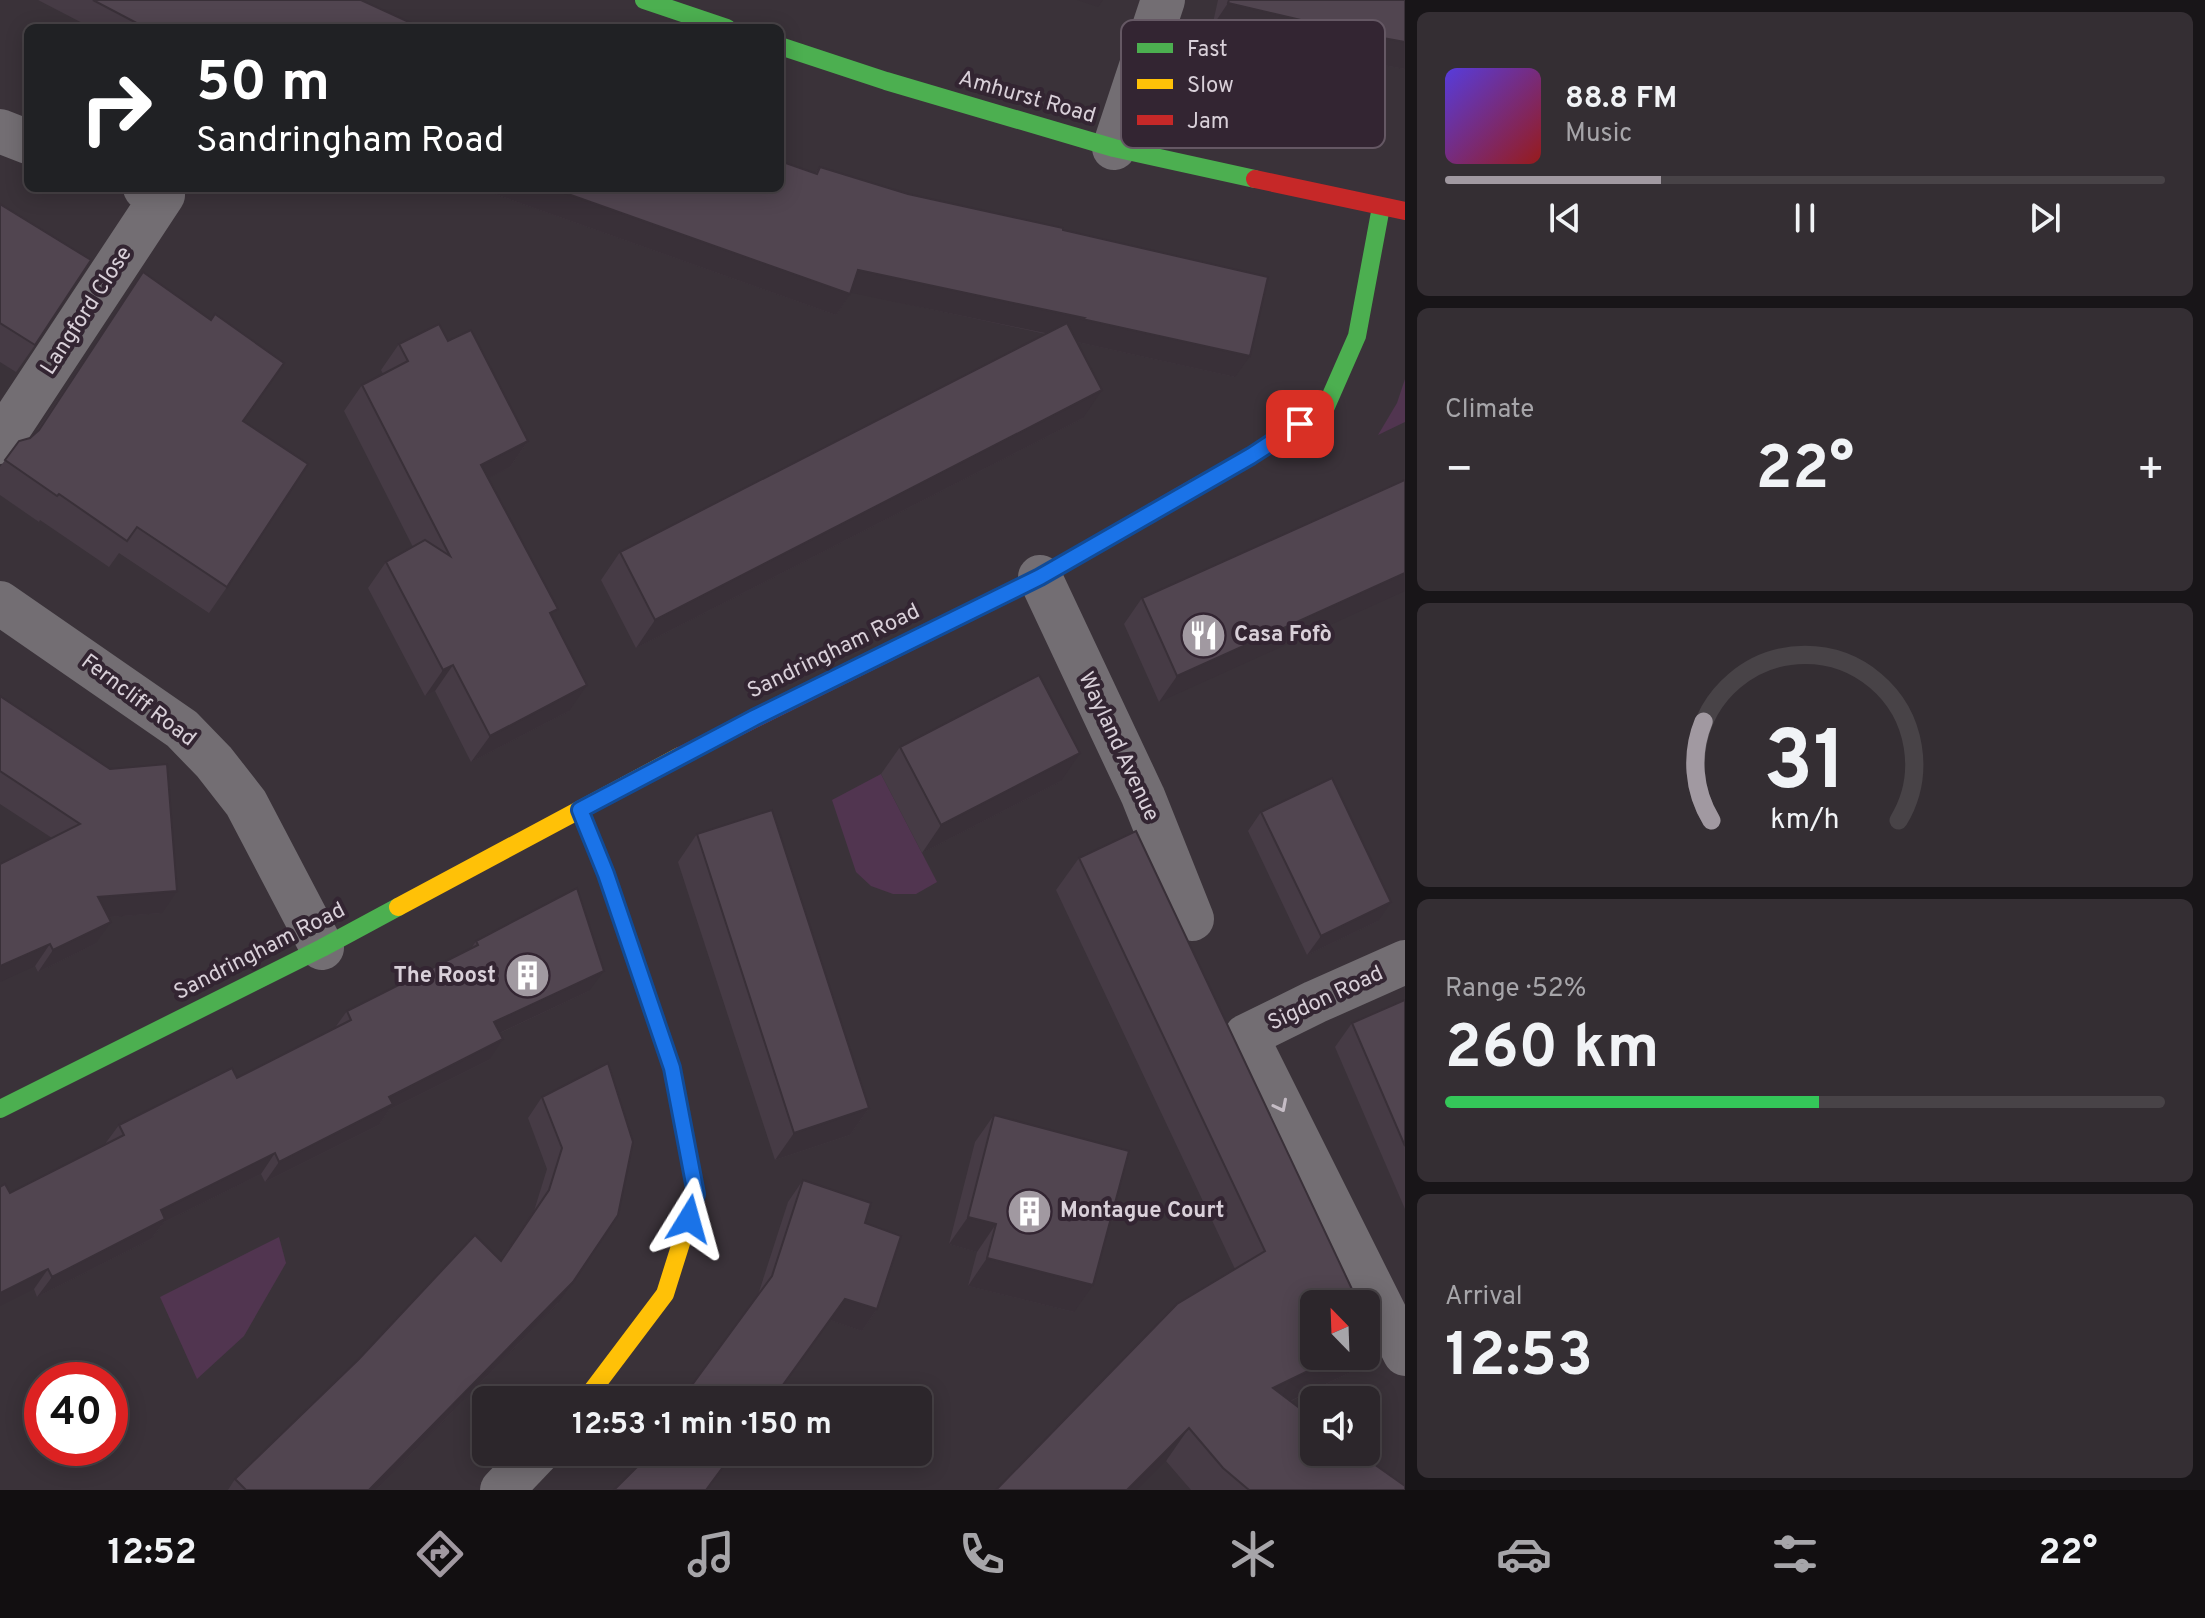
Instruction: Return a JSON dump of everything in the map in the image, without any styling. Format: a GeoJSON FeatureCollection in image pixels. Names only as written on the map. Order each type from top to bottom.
{"type":"FeatureCollection","features":[{"type":"Feature","properties":{"kind":"street"},"geometry":{"type":"LineString","coordinates":[[644,0],[715,24]]}},
{"type":"Feature","properties":{"kind":"street"},"geometry":{"type":"LineString","coordinates":[[1156,20],[1163,0]]}},
{"type":"Feature","properties":{"kind":"street","name":"Amhurst Road"},"geometry":{"type":"LineString","coordinates":[[784,47],[886,81],[1114,148],[1405,211]]}},
{"type":"Feature","properties":{"kind":"street"},"geometry":{"type":"LineString","coordinates":[[1114,148],[1121,127]]}},
{"type":"Feature","properties":{"kind":"street"},"geometry":{"type":"LineString","coordinates":[[0,131],[24,140]]}},
{"type":"Feature","properties":{"kind":"street","name":"Langford Close"},"geometry":{"type":"LineString","coordinates":[[0,442],[163,195],[155,192]]}},
{"type":"Feature","properties":{"kind":"street","name":"Sandringham Road"},"geometry":{"type":"LineString","coordinates":[[0,1109],[322,948],[754,718],[1040,577],[1251,456],[1325,409],[1357,336],[1381,207]]}},
{"type":"Feature","properties":{"kind":"street","name":"Wayland Avenue"},"geometry":{"type":"LineString","coordinates":[[1040,577],[1143,796],[1192,919]]}},
{"type":"Feature","properties":{"kind":"street","name":"Ferncliff Road"},"geometry":{"type":"LineString","coordinates":[[0,603],[182,729],[214,762],[246,803],[322,948]]}},
{"type":"Feature","properties":{"kind":"street"},"geometry":{"type":"LineString","coordinates":[[580,810],[606,874],[672,1068],[696,1194],[665,1294],[596,1386]]}},
{"type":"Feature","properties":{"kind":"street","name":"Sigdon Road"},"geometry":{"type":"LineString","coordinates":[[1405,962],[1246,1036],[1405,1354]]}},
{"type":"Feature","properties":{"kind":"street"},"geometry":{"type":"LineString","coordinates":[[502,1490],[525,1466]]}},
{"type":"Feature","properties":{"kind":"shaded area"},"geometry":{"type":"Polygon","coordinates":[[[1405,379],[1405,422],[1378,435],[1397,403],[1405,379]]]}},
{"type":"Feature","properties":{"kind":"shaded area"},"geometry":{"type":"Polygon","coordinates":[[[881,774],[937,882],[916,894],[893,894],[871,886],[856,872],[832,800],[881,774]]]}},
{"type":"Feature","properties":{"kind":"shaded area"},"geometry":{"type":"Polygon","coordinates":[[[279,1237],[286,1263],[244,1336],[197,1379],[160,1297],[279,1237]]]}},
{"type":"Feature","properties":{"kind":"building"},"geometry":{"type":"Polygon","coordinates":[[[93,0],[361,0],[413,24],[138,24],[93,0]]]}},
{"type":"Feature","properties":{"kind":"building"},"geometry":{"type":"Polygon","coordinates":[[[1229,0],[1405,0],[1405,42],[1385,38],[1385,20],[1301,20],[1228,3],[1229,0]]]}},
{"type":"Feature","properties":{"kind":"building"},"geometry":{"type":"Polygon","coordinates":[[[784,162],[817,174],[820,167],[908,194],[1268,277],[1250,356],[858,270],[850,294],[562,192],[784,192],[784,162]]]}},
{"type":"Feature","properties":{"kind":"building"},"geometry":{"type":"Polygon","coordinates":[[[0,204],[91,260],[35,345],[0,323],[0,204]]]}},
{"type":"Feature","properties":{"kind":"building"},"geometry":{"type":"Polygon","coordinates":[[[143,272],[211,320],[215,314],[284,363],[243,421],[308,464],[227,587],[137,527],[127,541],[5,460],[19,441],[30,438],[39,430],[143,272]]]}},
{"type":"Feature","properties":{"kind":"building"},"geometry":{"type":"Polygon","coordinates":[[[1067,323],[1102,390],[655,620],[620,552],[1067,323]]]}},
{"type":"Feature","properties":{"kind":"building"},"geometry":{"type":"Polygon","coordinates":[[[439,324],[448,341],[471,330],[528,441],[481,465],[558,609],[550,613],[587,685],[490,736],[453,665],[443,670],[386,562],[425,540],[450,556],[362,385],[408,361],[399,344],[439,324]]]}},
{"type":"Feature","properties":{"kind":"building"},"geometry":{"type":"Polygon","coordinates":[[[1405,480],[1405,573],[1177,676],[1142,598],[1405,480]]]}},
{"type":"Feature","properties":{"kind":"building"},"geometry":{"type":"Polygon","coordinates":[[[1039,675],[1080,753],[941,825],[900,747],[1039,675]]]}},
{"type":"Feature","properties":{"kind":"building"},"geometry":{"type":"Polygon","coordinates":[[[0,696],[110,769],[167,764],[177,891],[98,897],[111,922],[53,950],[50,944],[0,966],[0,864],[80,824],[0,771],[0,696]]]}},
{"type":"Feature","properties":{"kind":"building"},"geometry":{"type":"Polygon","coordinates":[[[1332,778],[1391,902],[1321,936],[1261,812],[1332,778]]]}},
{"type":"Feature","properties":{"kind":"building"},"geometry":{"type":"Polygon","coordinates":[[[772,810],[869,1108],[794,1133],[697,834],[772,810]]]}},
{"type":"Feature","properties":{"kind":"building"},"geometry":{"type":"Polygon","coordinates":[[[1136,831],[1352,1290],[1300,1290],[1300,1370],[1310,1370],[1273,1388],[1300,1408],[1300,1466],[1377,1466],[1405,1486],[1405,1490],[1249,1490],[1223,1468],[1189,1428],[1127,1490],[996,1490],[1177,1304],[1265,1251],[1079,858],[1136,831]]]}},
{"type":"Feature","properties":{"kind":"building"},"geometry":{"type":"Polygon","coordinates":[[[577,888],[604,971],[494,1022],[503,1039],[389,1097],[393,1104],[279,1162],[275,1153],[161,1210],[165,1219],[52,1277],[48,1269],[0,1293],[0,1187],[5,1184],[10,1193],[124,1135],[119,1125],[232,1068],[237,1078],[351,1020],[347,1011],[478,945],[476,941],[577,888]]]}},
{"type":"Feature","properties":{"kind":"building"},"geometry":{"type":"Polygon","coordinates":[[[1405,1000],[1405,1146],[1352,1023],[1405,1000]]]}},
{"type":"Feature","properties":{"kind":"building"},"geometry":{"type":"Polygon","coordinates":[[[608,1063],[633,1142],[618,1215],[573,1282],[369,1490],[246,1490],[235,1479],[359,1359],[475,1235],[501,1261],[549,1190],[562,1148],[542,1097],[608,1063]]]}},
{"type":"Feature","properties":{"kind":"building","name":"Montague Court"},"geometry":{"type":"Polygon","coordinates":[[[994,1115],[1129,1151],[1093,1285],[987,1258],[996,1224],[968,1217],[994,1115]]]}},
{"type":"Feature","properties":{"kind":"building"},"geometry":{"type":"Polygon","coordinates":[[[803,1180],[871,1203],[865,1223],[901,1236],[877,1309],[845,1299],[782,1386],[691,1386],[772,1276],[803,1180]]]}},
{"type":"Feature","properties":{"kind":"building"},"geometry":{"type":"Polygon","coordinates":[[[638,1466],[724,1466],[706,1490],[614,1490],[638,1466]]]}},
{"type":"Feature","properties":{"kind":"traffic: fast"},"geometry":{"type":"LineString","coordinates":[[644,0],[715,24]]}},
{"type":"Feature","properties":{"kind":"traffic: fast"},"geometry":{"type":"LineString","coordinates":[[784,47],[886,81],[1114,148],[1255,179]]}},
{"type":"Feature","properties":{"kind":"traffic: fast"},"geometry":{"type":"LineString","coordinates":[[1194,488],[1325,409],[1357,336],[1381,207]]}},
{"type":"Feature","properties":{"kind":"traffic: fast"},"geometry":{"type":"LineString","coordinates":[[580,810],[606,874],[672,1068],[696,1194],[682,1240]]}},
{"type":"Feature","properties":{"kind":"traffic: fast"},"geometry":{"type":"LineString","coordinates":[[0,1109],[398,907]]}},
{"type":"Feature","properties":{"kind":"traffic: slow"},"geometry":{"type":"LineString","coordinates":[[398,907],[680,756]]}},
{"type":"Feature","properties":{"kind":"traffic: slow"},"geometry":{"type":"LineString","coordinates":[[596,1386],[665,1294],[682,1240]]}},
{"type":"Feature","properties":{"kind":"traffic: jam"},"geometry":{"type":"LineString","coordinates":[[1255,179],[1405,211]]}},
{"type":"Feature","properties":{"kind":"traffic: jam"},"geometry":{"type":"LineString","coordinates":[[680,756],[1040,577],[1194,488]]}},
{"type":"Feature","properties":{"kind":"place","name":"Casa Fofò"},"geometry":{"type":"Point","coordinates":[1203,635]}},
{"type":"Feature","properties":{"kind":"place","name":"The Roost"},"geometry":{"type":"Point","coordinates":[527,976]}},
{"type":"Feature","properties":{"kind":"place","name":"Montague Court"},"geometry":{"type":"Point","coordinates":[1029,1211]}},
{"type":"Feature","properties":{"kind":"route"},"geometry":{"type":"LineString","coordinates":[[689,1219],[696,1194],[672,1068],[606,874],[580,810],[754,718],[1040,577],[1251,456],[1300,424]]}}]}
